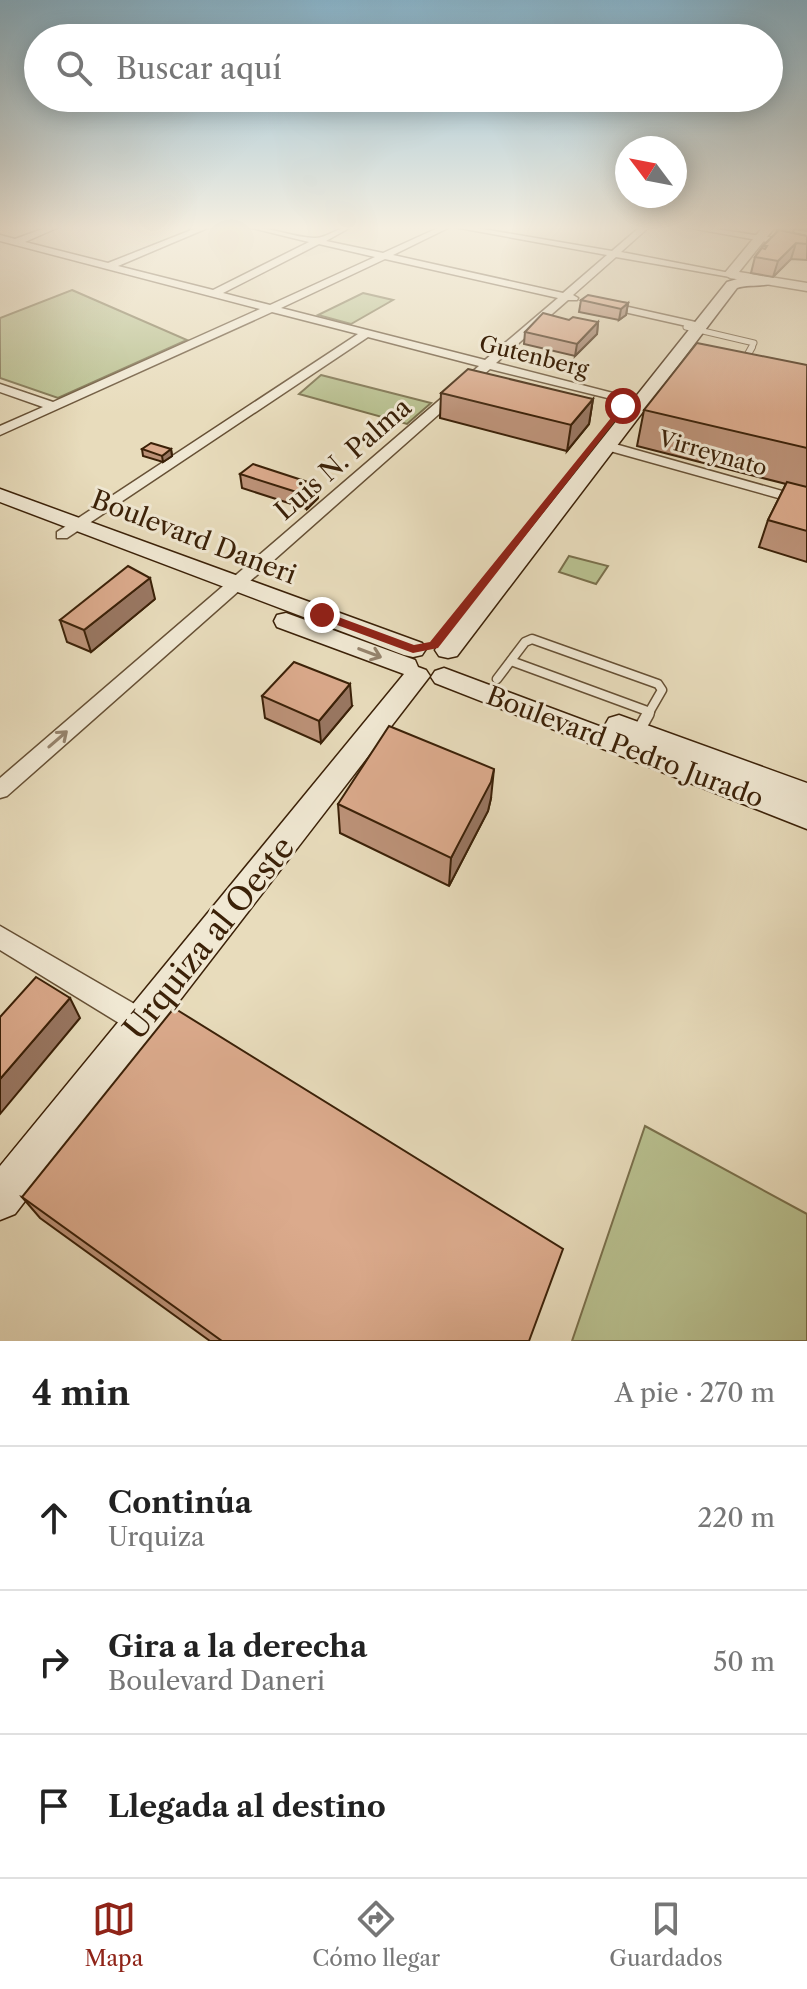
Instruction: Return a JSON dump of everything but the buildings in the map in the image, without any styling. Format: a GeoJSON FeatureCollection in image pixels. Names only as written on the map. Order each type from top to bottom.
{"type":"FeatureCollection","features":[{"type":"Feature","properties":{"kind":"main road"},"geometry":{"type":"LineString","coordinates":[[431,661],[719,290]]}},
{"type":"Feature","properties":{"kind":"main road"},"geometry":{"type":"LineString","coordinates":[[693,327],[728,290]]}},
{"type":"Feature","properties":{"kind":"main road"},"geometry":{"type":"LineString","coordinates":[[431,661],[608,446],[634,402]]}},
{"type":"Feature","properties":{"kind":"main road","name":"Boulevard Daneri"},"geometry":{"type":"LineString","coordinates":[[0,495],[70,530]]}},
{"type":"Feature","properties":{"kind":"main road","name":"Boulevard Daneri"},"geometry":{"type":"LineString","coordinates":[[0,512],[70,530],[315,622],[431,661]]}},
{"type":"Feature","properties":{"kind":"main road","name":"Boulevard Pedro Jurado"},"geometry":{"type":"LineString","coordinates":[[431,661],[504,670],[644,722],[807,795]]}},
{"type":"Feature","properties":{"kind":"main road","name":"Boulevard Pedro Jurado"},"geometry":{"type":"LineString","coordinates":[[431,661],[807,817]]}},
{"type":"Feature","properties":{"kind":"main road","name":"Urquiza al Oeste"},"geometry":{"type":"LineString","coordinates":[[0,1199],[431,661]]}},
{"type":"Feature","properties":{"kind":"street","name":"Gutenberg"},"geometry":{"type":"LineString","coordinates":[[202,290],[634,402]]}},
{"type":"Feature","properties":{"kind":"street"},"geometry":{"type":"LineString","coordinates":[[215,293],[222,290]]}},
{"type":"Feature","properties":{"kind":"street"},"geometry":{"type":"LineString","coordinates":[[0,431],[251,315],[275,308],[313,290]]}},
{"type":"Feature","properties":{"kind":"street"},"geometry":{"type":"LineString","coordinates":[[536,290],[574,298]]}},
{"type":"Feature","properties":{"kind":"street","name":"Luis N. Palma"},"geometry":{"type":"LineString","coordinates":[[0,790],[488,365],[582,290]]}},
{"type":"Feature","properties":{"kind":"street"},"geometry":{"type":"LineString","coordinates":[[597,304],[693,327]]}},
{"type":"Feature","properties":{"kind":"street"},"geometry":{"type":"LineString","coordinates":[[70,530],[367,333]]}},
{"type":"Feature","properties":{"kind":"street"},"geometry":{"type":"LineString","coordinates":[[0,388],[53,406]]}},
{"type":"Feature","properties":{"kind":"street","name":"Virreynato"},"geometry":{"type":"LineString","coordinates":[[608,446],[807,502]]}},
{"type":"Feature","properties":{"kind":"street"},"geometry":{"type":"LineString","coordinates":[[0,937],[141,1022]]}},
{"type":"Feature","properties":{"kind":"lane"},"geometry":{"type":"LineString","coordinates":[[693,327],[754,343],[741,365]]}},
{"type":"Feature","properties":{"kind":"lane"},"geometry":{"type":"LineString","coordinates":[[504,670],[525,642],[532,639],[658,684],[662,690],[644,722]]}},
{"type":"Feature","properties":{"kind":"green space"},"geometry":{"type":"Polygon","coordinates":[[[72,290],[187,340],[58,398],[0,378],[0,318],[72,290]]]}},
{"type":"Feature","properties":{"kind":"green space"},"geometry":{"type":"Polygon","coordinates":[[[363,293],[393,300],[351,324],[318,315],[363,293]]]}},
{"type":"Feature","properties":{"kind":"green space"},"geometry":{"type":"Polygon","coordinates":[[[321,375],[431,403],[407,424],[299,394],[321,375]]]}},
{"type":"Feature","properties":{"kind":"green space"},"geometry":{"type":"Polygon","coordinates":[[[569,556],[608,566],[596,584],[559,572],[569,556]]]}},
{"type":"Feature","properties":{"kind":"green space"},"geometry":{"type":"Polygon","coordinates":[[[645,1126],[807,1214],[807,1341],[572,1341],[645,1126]]]}},
{"type":"Feature","properties":{"kind":"route"},"geometry":{"type":"LineString","coordinates":[[322,615],[413,649],[434,645],[623,406]]}}]}
